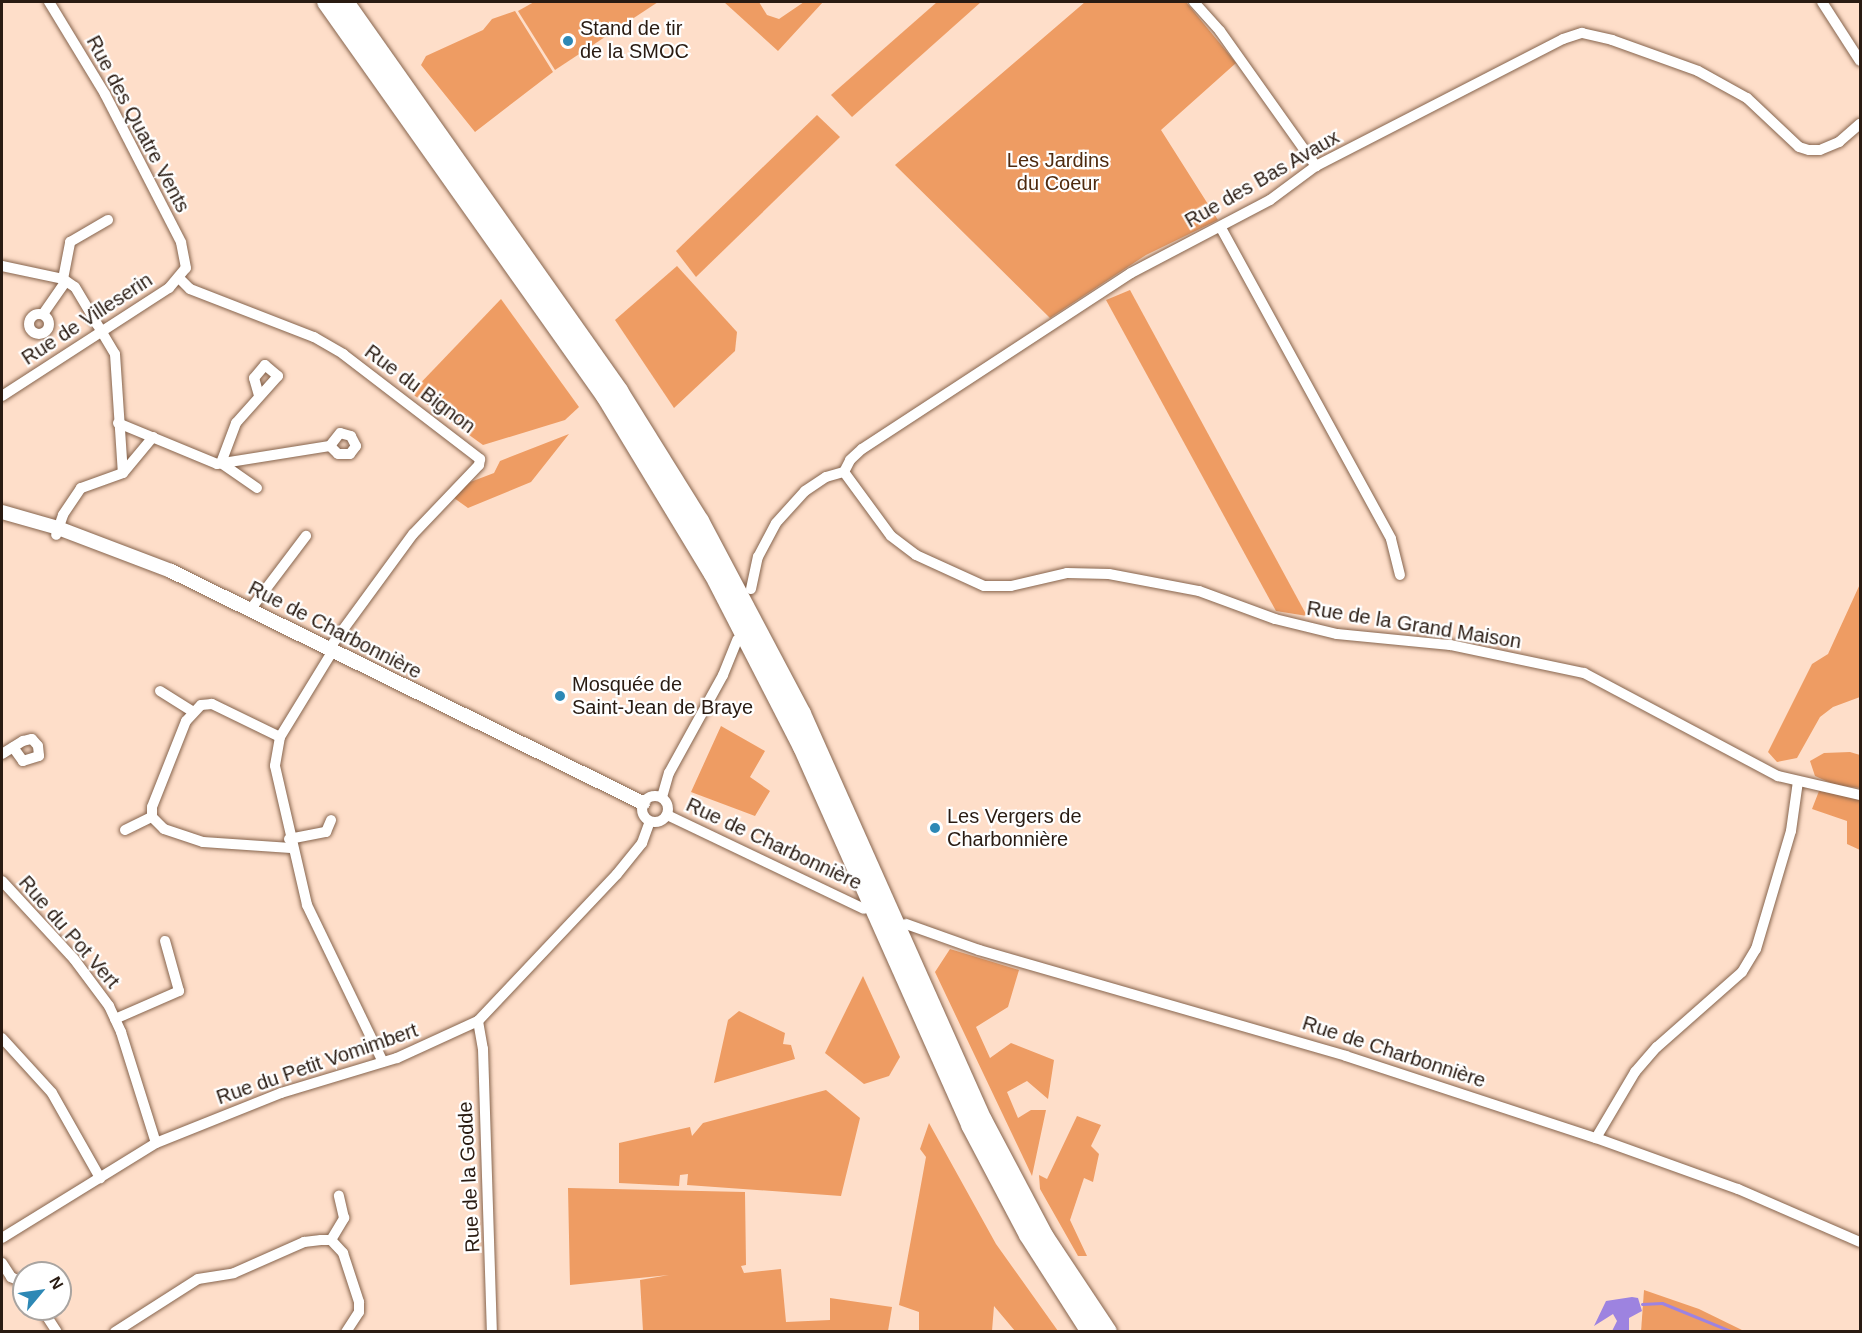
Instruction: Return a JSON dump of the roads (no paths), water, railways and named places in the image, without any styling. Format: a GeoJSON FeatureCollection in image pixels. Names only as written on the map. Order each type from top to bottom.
{"type":"FeatureCollection","features":[{"type":"Feature","properties":{"kind":"highway"},"geometry":{"type":"LineString","coordinates":[[326,2],[605,396],[713,574],[802,747],[970,1125],[1028,1235],[1090,1332]]}},
{"type":"Feature","properties":{"kind":"highway"},"geometry":{"type":"LineString","coordinates":[[345,2],[588,344],[700,521],[802,714],[988,1130],[1045,1237],[1108,1332]]}},
{"type":"Feature","properties":{"kind":"street","name":"Rue des Quatre Vents"},"geometry":{"type":"LineString","coordinates":[[49,2],[105,94],[181,242],[186,268]]}},
{"type":"Feature","properties":{"kind":"street"},"geometry":{"type":"LineString","coordinates":[[1194,2],[1220,31],[1316,166]]}},
{"type":"Feature","properties":{"kind":"street"},"geometry":{"type":"LineString","coordinates":[[1822,2],[1860,61]]}},
{"type":"Feature","properties":{"kind":"street","name":"Rue des Bas Avaux"},"geometry":{"type":"LineString","coordinates":[[751,589],[758,557],[776,523],[805,491],[826,477],[844,472],[850,460],[862,449],[1131,273],[1221,228],[1270,200],[1316,166],[1563,39],[1582,33],[1639,49],[1725,84],[1747,98],[1798,147],[1809,150],[1839,142],[1860,124]]}},
{"type":"Feature","properties":{"kind":"street"},"geometry":{"type":"LineString","coordinates":[[43,314],[64,280],[70,242],[108,220]]}},
{"type":"Feature","properties":{"kind":"street"},"geometry":{"type":"LineString","coordinates":[[1221,228],[1391,539],[1400,574]]}},
{"type":"Feature","properties":{"kind":"street"},"geometry":{"type":"LineString","coordinates":[[2,266],[64,280],[75,287],[102,331],[115,354],[123,473]]}},
{"type":"Feature","properties":{"kind":"street","name":"Rue de Villeserin"},"geometry":{"type":"LineString","coordinates":[[2,396],[180,279],[186,268]]}},
{"type":"Feature","properties":{"kind":"street","name":"Rue du Bignon"},"geometry":{"type":"LineString","coordinates":[[180,279],[190,289],[314,338],[343,354],[480,459],[479,465],[413,534],[330,651]]}},
{"type":"Feature","properties":{"kind":"street"},"geometry":{"type":"LineString","coordinates":[[221,463],[236,423],[259,395]]}},
{"type":"Feature","properties":{"kind":"street"},"geometry":{"type":"LineString","coordinates":[[118,423],[221,463],[257,488]]}},
{"type":"Feature","properties":{"kind":"street"},"geometry":{"type":"LineString","coordinates":[[57,531],[81,488],[123,473],[153,437]]}},
{"type":"Feature","properties":{"kind":"street"},"geometry":{"type":"LineString","coordinates":[[221,463],[240,462],[330,446]]}},
{"type":"Feature","properties":{"kind":"street","name":"Rue de la Grand Maison"},"geometry":{"type":"LineString","coordinates":[[844,472],[891,536],[916,555],[966,580],[999,588],[1066,573],[1108,574],[1200,591],[1275,619],[1337,634],[1450,645],[1584,673],[1716,746],[1778,776],[1860,795]]}},
{"type":"Feature","properties":{"kind":"street","name":"Rue de Charbonnière"},"geometry":{"type":"LineString","coordinates":[[2,512],[144,559],[643,803],[649,797],[662,797],[669,807],[667,815],[658,822],[650,821]]}},
{"type":"Feature","properties":{"kind":"street"},"geometry":{"type":"LineString","coordinates":[[250,610],[306,536]]}},
{"type":"Feature","properties":{"kind":"street"},"geometry":{"type":"LineString","coordinates":[[662,797],[669,773],[723,675],[737,640]]}},
{"type":"Feature","properties":{"kind":"street"},"geometry":{"type":"LineString","coordinates":[[330,651],[280,737],[274,759],[290,844],[307,905],[383,1062]]}},
{"type":"Feature","properties":{"kind":"street"},"geometry":{"type":"LineString","coordinates":[[160,691],[192,711]]}},
{"type":"Feature","properties":{"kind":"street"},"geometry":{"type":"LineString","coordinates":[[280,737],[212,704],[206,703],[192,711],[152,807],[152,817],[164,829],[203,842],[290,844],[326,832],[331,820]]}},
{"type":"Feature","properties":{"kind":"street"},"geometry":{"type":"LineString","coordinates":[[2,754],[13,747]]}},
{"type":"Feature","properties":{"kind":"street"},"geometry":{"type":"LineString","coordinates":[[1596,1138],[1635,1072],[1657,1047],[1742,972],[1756,949],[1791,831],[1798,781]]}},
{"type":"Feature","properties":{"kind":"street"},"geometry":{"type":"LineString","coordinates":[[643,803],[644,816],[650,821]]}},
{"type":"Feature","properties":{"kind":"street","name":"Rue de Charbonnière"},"geometry":{"type":"LineString","coordinates":[[667,815],[864,909]]}},
{"type":"Feature","properties":{"kind":"street"},"geometry":{"type":"LineString","coordinates":[[125,830],[152,817]]}},
{"type":"Feature","properties":{"kind":"street","name":"Rue du Petit Vomimbert"},"geometry":{"type":"LineString","coordinates":[[2,1238],[156,1143],[281,1093],[424,1048],[478,1021],[617,874],[642,843],[650,821]]}},
{"type":"Feature","properties":{"kind":"street","name":"Rue du Pot Vert"},"geometry":{"type":"LineString","coordinates":[[2,881],[74,959],[115,1019],[156,1143]]}},
{"type":"Feature","properties":{"kind":"street","name":"Rue de Charbonnière"},"geometry":{"type":"LineString","coordinates":[[906,924],[979,950],[1346,1056],[1596,1138],[1738,1189],[1860,1242]]}},
{"type":"Feature","properties":{"kind":"street"},"geometry":{"type":"LineString","coordinates":[[115,1019],[179,991],[165,941]]}},
{"type":"Feature","properties":{"kind":"street","name":"Rue de la Godde"},"geometry":{"type":"LineString","coordinates":[[478,1021],[483,1049],[492,1332]]}},
{"type":"Feature","properties":{"kind":"street"},"geometry":{"type":"LineString","coordinates":[[2,1038],[52,1093],[100,1178]]}},
{"type":"Feature","properties":{"kind":"street"},"geometry":{"type":"LineString","coordinates":[[331,1240],[344,1218],[339,1196]]}},
{"type":"Feature","properties":{"kind":"street"},"geometry":{"type":"LineString","coordinates":[[115,1332],[198,1280],[234,1273],[304,1242],[331,1240]]}},
{"type":"Feature","properties":{"kind":"street"},"geometry":{"type":"LineString","coordinates":[[331,1240],[346,1260],[360,1307],[346,1332]]}},
{"type":"Feature","properties":{"kind":"street"},"geometry":{"type":"LineString","coordinates":[[2,1263],[12,1277]]}},
{"type":"Feature","properties":{"kind":"waterway"},"geometry":{"type":"LineString","coordinates":[[1642,1304],[1662,1303],[1733,1332]]}},
{"type":"Feature","properties":{"kind":"place","name":"Stand de tir de la SMOC"},"geometry":{"type":"Point","coordinates":[568,41]}},
{"type":"Feature","properties":{"kind":"place","name":"Mosquée de Saint-Jean de Braye"},"geometry":{"type":"Point","coordinates":[560,696]}},
{"type":"Feature","properties":{"kind":"place","name":"Les Vergers de Charbonnière"},"geometry":{"type":"Point","coordinates":[935,828]}},
{"type":"Feature","properties":{"kind":"park label","name":"Les Jardins du Coeur"},"geometry":{"type":"Point","coordinates":[1058,172]}}]}
